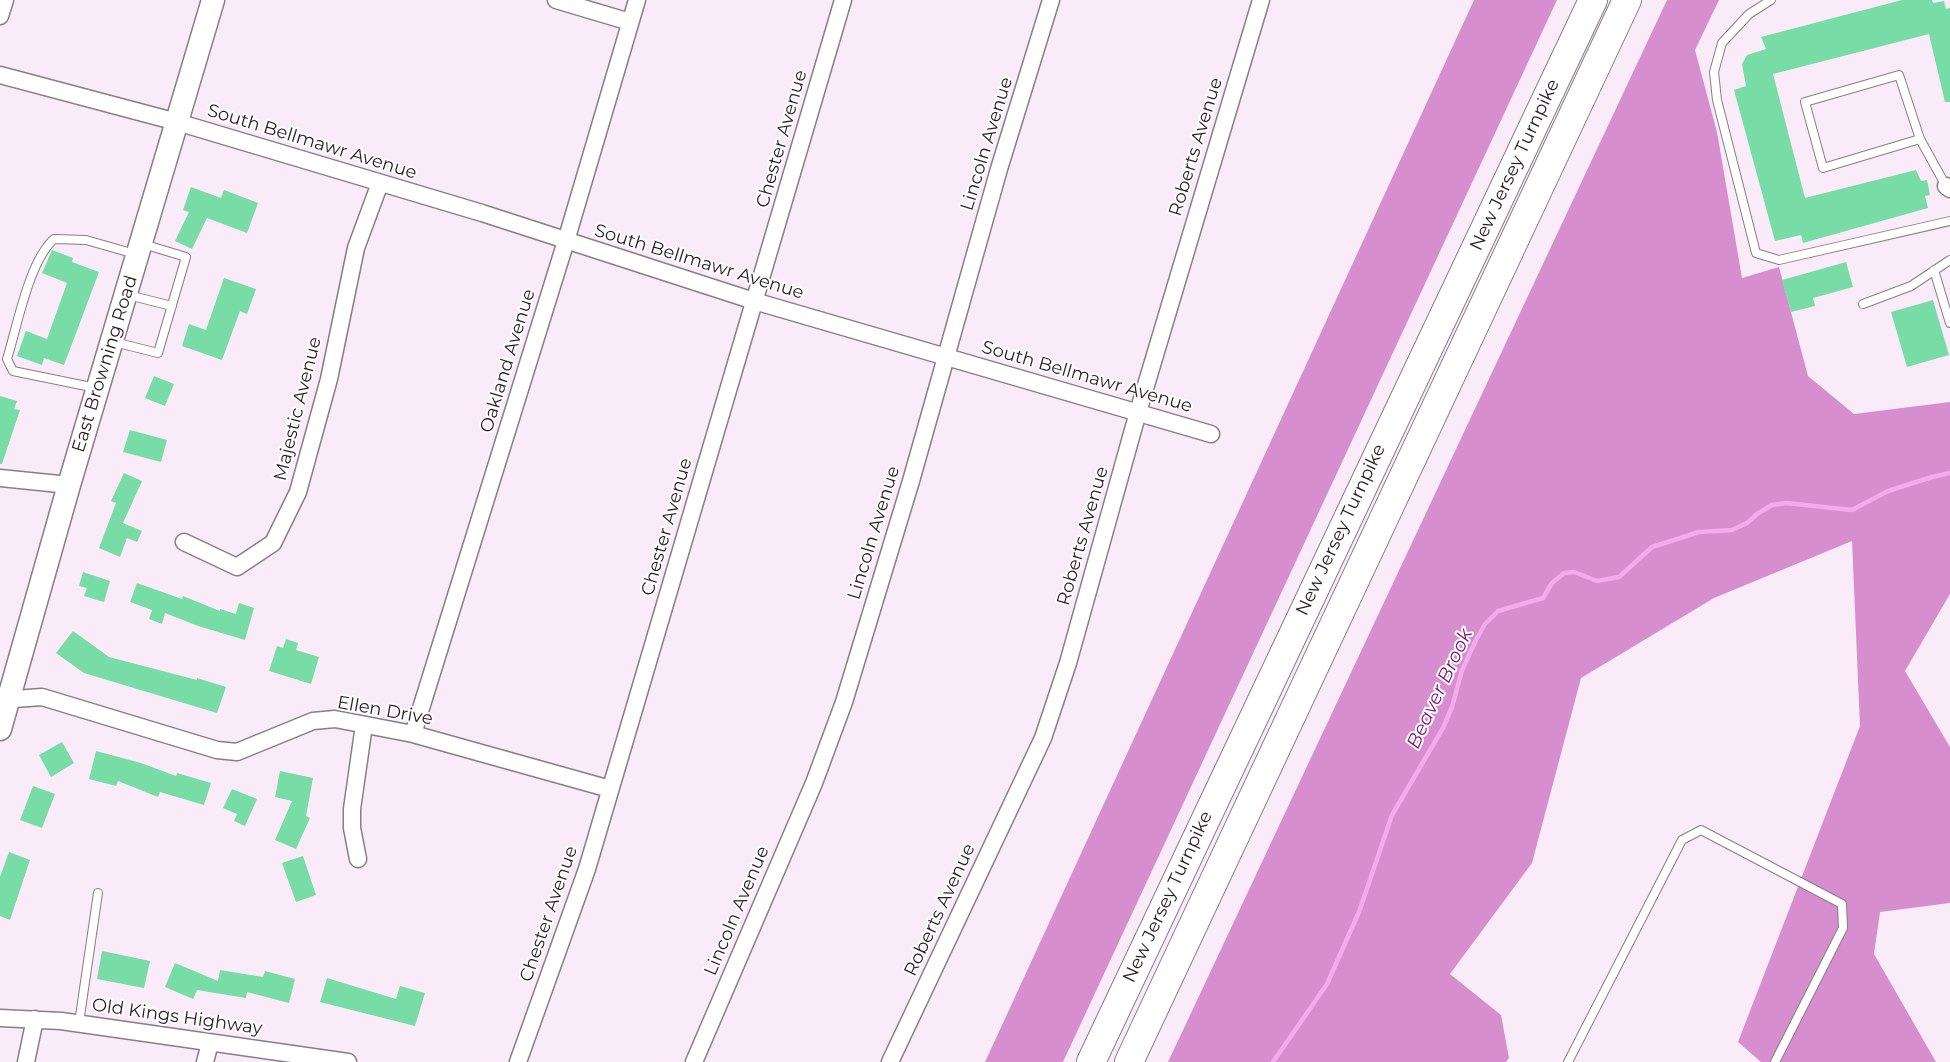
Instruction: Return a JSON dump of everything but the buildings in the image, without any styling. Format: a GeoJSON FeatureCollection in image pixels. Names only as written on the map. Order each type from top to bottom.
{"type":"FeatureCollection","features":[{"type":"Feature","properties":{"kind":"highway","name":"New Jersey Turnpike"},"geometry":{"type":"LineString","coordinates":[[1091,1062],[1593,0]]}},
{"type":"Feature","properties":{"kind":"highway","name":"New Jersey Turnpike"},"geometry":{"type":"LineString","coordinates":[[1129,1062],[1627,0]]}},
{"type":"Feature","properties":{"kind":"main road","name":"East Browning Road"},"geometry":{"type":"LineString","coordinates":[[0,729],[5,699],[213,0]]}},
{"type":"Feature","properties":{"kind":"street"},"geometry":{"type":"LineString","coordinates":[[0,16],[5,0]]}},
{"type":"Feature","properties":{"kind":"street"},"geometry":{"type":"LineString","coordinates":[[556,0],[630,22]]}},
{"type":"Feature","properties":{"kind":"street","name":"Oakland Avenue"},"geometry":{"type":"LineString","coordinates":[[413,734],[566,240],[637,0]]}},
{"type":"Feature","properties":{"kind":"street","name":"Chester Avenue"},"geometry":{"type":"LineString","coordinates":[[518,1062],[587,869],[843,0]]}},
{"type":"Feature","properties":{"kind":"street","name":"Lincoln Avenue"},"geometry":{"type":"LineString","coordinates":[[694,1062],[814,783],[844,702],[911,481],[999,169],[1051,0]]}},
{"type":"Feature","properties":{"kind":"street","name":"Roberts Avenue"},"geometry":{"type":"LineString","coordinates":[[890,1062],[1043,738],[1068,663],[1138,412],[1261,0]]}},
{"type":"Feature","properties":{"kind":"street","name":"South Bellmawr Avenue"},"geometry":{"type":"LineString","coordinates":[[0,75],[177,122],[566,240],[754,301],[1211,434]]}},
{"type":"Feature","properties":{"kind":"street","name":"Majestic Avenue"},"geometry":{"type":"LineString","coordinates":[[184,542],[237,566],[273,543],[298,492],[329,379],[356,248],[380,183]]}},
{"type":"Feature","properties":{"kind":"street"},"geometry":{"type":"LineString","coordinates":[[0,478],[69,485]]}},
{"type":"Feature","properties":{"kind":"street","name":"Ellen Drive"},"geometry":{"type":"LineString","coordinates":[[5,699],[42,696],[217,750],[237,752],[312,721],[335,719],[413,734],[610,789]]}},
{"type":"Feature","properties":{"kind":"street"},"geometry":{"type":"LineString","coordinates":[[358,859],[352,828],[352,809],[364,725]]}},
{"type":"Feature","properties":{"kind":"street","name":"Old Kings Highway"},"geometry":{"type":"LineString","coordinates":[[0,1018],[79,1023],[210,1044],[348,1062]]}},
{"type":"Feature","properties":{"kind":"street"},"geometry":{"type":"LineString","coordinates":[[26,1062],[34,1019]]}},
{"type":"Feature","properties":{"kind":"street"},"geometry":{"type":"LineString","coordinates":[[205,1062],[210,1044]]}},
{"type":"Feature","properties":{"kind":"lane"},"geometry":{"type":"LineString","coordinates":[[1771,0],[1749,14],[1722,43],[1714,72],[1717,100],[1756,253],[1780,260],[1950,221]]}},
{"type":"Feature","properties":{"kind":"lane"},"geometry":{"type":"LineString","coordinates":[[1920,138],[1823,168],[1805,102],[1899,75],[1920,138],[1948,187]]}},
{"type":"Feature","properties":{"kind":"lane"},"geometry":{"type":"LineString","coordinates":[[98,388],[13,371],[8,359],[36,266],[46,246],[54,239],[86,240],[186,257],[158,353],[112,342]]}},
{"type":"Feature","properties":{"kind":"lane"},"geometry":{"type":"LineString","coordinates":[[1863,304],[1911,286],[1950,260]]}},
{"type":"Feature","properties":{"kind":"lane"},"geometry":{"type":"LineString","coordinates":[[1934,270],[1950,323]]}},
{"type":"Feature","properties":{"kind":"lane"},"geometry":{"type":"LineString","coordinates":[[126,294],[172,306]]}},
{"type":"Feature","properties":{"kind":"lane"},"geometry":{"type":"LineString","coordinates":[[1568,1062],[1682,840],[1701,830],[1842,904],[1843,928],[1775,1062]]}},
{"type":"Feature","properties":{"kind":"lane"},"geometry":{"type":"LineString","coordinates":[[79,1023],[98,893]]}},
{"type":"Feature","properties":{"kind":"shaded area"},"geometry":{"type":"Polygon","coordinates":[[[1474,0],[1557,0],[1063,1062],[985,1062],[1474,0]]]}},
{"type":"Feature","properties":{"kind":"shaded area"},"geometry":{"type":"Polygon","coordinates":[[[1667,0],[1719,0],[1695,50],[1717,132],[1742,278],[1779,267],[1808,376],[1854,414],[1950,402],[1950,594],[1905,671],[1950,747],[1950,903],[1880,912],[1874,954],[1936,1062],[1761,1062],[1738,1042],[1860,726],[1852,541],[1714,598],[1581,678],[1532,863],[1450,974],[1501,1015],[1509,1058],[1506,1062],[1168,1062],[1667,0]]]}},
{"type":"Feature","properties":{"kind":"waterway","name":"Beaver Brook"},"geometry":{"type":"LineString","coordinates":[[1273,1062],[1327,984],[1359,912],[1392,815],[1443,728],[1452,707],[1462,670],[1476,640],[1485,624],[1498,611],[1543,598],[1552,583],[1564,573],[1574,572],[1597,581],[1619,577],[1652,547],[1699,532],[1732,530],[1747,523],[1772,505],[1786,503],[1852,510],[1888,491],[1950,473]]}}]}
